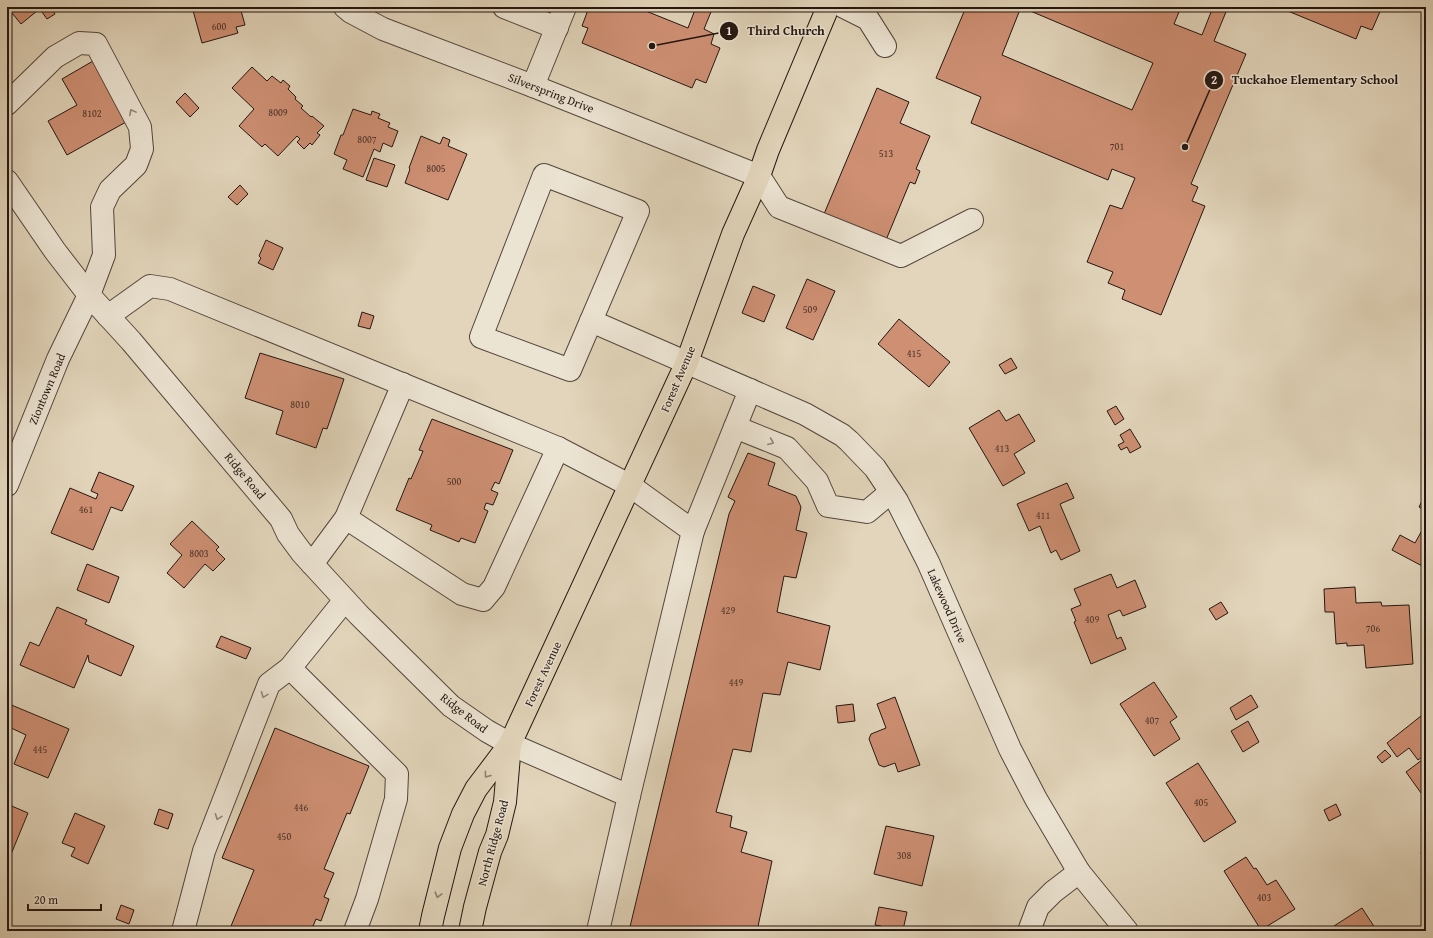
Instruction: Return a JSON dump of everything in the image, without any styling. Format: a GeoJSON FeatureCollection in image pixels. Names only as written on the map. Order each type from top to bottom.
{"type":"FeatureCollection","features":[{"type":"Feature","properties":{"kind":"main road","name":"Forest Avenue"},"geometry":{"type":"LineString","coordinates":[[510,744],[687,362],[733,234],[759,176],[768,150],[828,7]]}},
{"type":"Feature","properties":{"kind":"main road"},"geometry":{"type":"LineString","coordinates":[[430,931],[450,848],[463,814],[476,789],[510,744]]}},
{"type":"Feature","properties":{"kind":"main road","name":"North Ridge Road"},"geometry":{"type":"LineString","coordinates":[[470,931],[475,907],[490,852],[497,835],[505,802],[510,744]]}},
{"type":"Feature","properties":{"kind":"street","name":"Silverspring Drive"},"geometry":{"type":"LineString","coordinates":[[345,7],[351,12],[383,29],[534,86],[759,176]]}},
{"type":"Feature","properties":{"kind":"street"},"geometry":{"type":"LineString","coordinates":[[504,7],[557,28]]}},
{"type":"Feature","properties":{"kind":"street"},"geometry":{"type":"LineString","coordinates":[[534,86],[565,7]]}},
{"type":"Feature","properties":{"kind":"street"},"geometry":{"type":"LineString","coordinates":[[844,7],[868,20],[886,46]]}},
{"type":"Feature","properties":{"kind":"street","name":"Ziontown Road"},"geometry":{"type":"LineString","coordinates":[[7,104],[55,57],[79,43],[96,44],[140,127],[142,149],[136,165],[110,190],[102,207],[104,255],[89,295],[58,359],[7,485]]}},
{"type":"Feature","properties":{"kind":"street"},"geometry":{"type":"LineString","coordinates":[[544,175],[638,211],[591,321],[570,370],[481,337],[544,175]]}},
{"type":"Feature","properties":{"kind":"street"},"geometry":{"type":"LineString","coordinates":[[759,176],[779,207],[901,256],[972,220]]}},
{"type":"Feature","properties":{"kind":"street","name":"Ridge Road"},"geometry":{"type":"LineString","coordinates":[[7,181],[55,251],[89,295],[132,341],[281,519],[288,534],[302,553],[345,600],[451,706],[487,731],[510,744],[630,796]]}},
{"type":"Feature","properties":{"kind":"street"},"geometry":{"type":"LineString","coordinates":[[108,316],[150,286],[170,289],[558,448],[630,485],[693,531]]}},
{"type":"Feature","properties":{"kind":"street","name":"Lakewood Drive"},"geometry":{"type":"LineString","coordinates":[[591,321],[805,414],[850,441],[875,468],[891,492],[928,562],[1010,749],[1036,798],[1079,872],[1128,931]]}},
{"type":"Feature","properties":{"kind":"street"},"geometry":{"type":"LineString","coordinates":[[312,564],[346,518],[403,384]]}},
{"type":"Feature","properties":{"kind":"street"},"geometry":{"type":"LineString","coordinates":[[598,931],[693,531],[750,390]]}},
{"type":"Feature","properties":{"kind":"street"},"geometry":{"type":"LineString","coordinates":[[735,427],[787,448],[817,480],[828,506],[867,512],[891,492]]}},
{"type":"Feature","properties":{"kind":"street"},"geometry":{"type":"LineString","coordinates":[[346,518],[462,594],[484,600],[494,587],[558,448]]}},
{"type":"Feature","properties":{"kind":"street"},"geometry":{"type":"LineString","coordinates":[[183,931],[204,851],[269,684],[290,668],[345,600]]}},
{"type":"Feature","properties":{"kind":"street"},"geometry":{"type":"LineString","coordinates":[[290,668],[397,774],[396,799],[367,899],[355,931]]}},
{"type":"Feature","properties":{"kind":"street"},"geometry":{"type":"LineString","coordinates":[[1029,931],[1038,907],[1053,892],[1079,872]]}},
{"type":"Feature","properties":{"kind":"building"},"geometry":{"type":"Polygon","coordinates":[[[7,7],[42,7],[21,24],[7,7]]]}},
{"type":"Feature","properties":{"kind":"building"},"geometry":{"type":"Polygon","coordinates":[[[51,7],[55,14],[47,19],[42,12],[51,7]]]}},
{"type":"Feature","properties":{"kind":"building"},"geometry":{"type":"Polygon","coordinates":[[[192,7],[240,7],[245,25],[236,27],[238,33],[202,43],[192,7]]]}},
{"type":"Feature","properties":{"kind":"building"},"geometry":{"type":"Polygon","coordinates":[[[589,7],[636,7],[688,28],[696,7],[713,7],[704,29],[714,34],[711,44],[720,48],[706,83],[696,79],[692,88],[582,43],[588,28],[582,26],[589,7]]]}},
{"type":"Feature","properties":{"kind":"building"},"geometry":{"type":"Polygon","coordinates":[[[966,7],[1021,7],[1181,7],[1174,24],[1202,35],[1213,7],[1228,7],[1214,41],[1246,54],[1191,184],[1198,187],[1192,201],[1205,206],[1161,315],[1122,299],[1125,290],[1108,283],[1113,272],[1087,262],[1110,205],[1122,209],[1135,178],[1112,169],[1108,180],[971,123],[981,97],[936,78],[966,7]],[[1021,7],[1002,55],[1132,110],[1153,63],[1021,7]]]}},
{"type":"Feature","properties":{"kind":"building"},"geometry":{"type":"Polygon","coordinates":[[[1278,7],[1382,7],[1372,30],[1361,26],[1356,39],[1278,7]]]}},
{"type":"Feature","properties":{"kind":"building"},"geometry":{"type":"Polygon","coordinates":[[[93,61],[126,122],[67,155],[48,121],[77,105],[62,79],[93,61]]]}},
{"type":"Feature","properties":{"kind":"building"},"geometry":{"type":"Polygon","coordinates":[[[252,67],[267,81],[272,76],[281,83],[283,80],[290,86],[288,89],[296,97],[295,99],[303,106],[301,108],[324,126],[317,133],[320,135],[312,145],[310,143],[304,149],[297,142],[300,139],[297,136],[278,156],[265,144],[262,147],[239,126],[254,109],[232,88],[252,67]]]}},
{"type":"Feature","properties":{"kind":"building"},"geometry":{"type":"Polygon","coordinates":[[[877,88],[909,102],[900,123],[930,136],[916,169],[920,171],[915,184],[910,182],[886,240],[824,214],[877,88]]]}},
{"type":"Feature","properties":{"kind":"building"},"geometry":{"type":"Polygon","coordinates":[[[185,93],[199,108],[190,117],[176,102],[185,93]]]}},
{"type":"Feature","properties":{"kind":"building"},"geometry":{"type":"Polygon","coordinates":[[[353,109],[371,115],[372,111],[380,114],[378,118],[390,123],[388,127],[398,131],[392,147],[383,143],[380,152],[374,149],[363,177],[343,169],[347,160],[334,154],[353,109]]]}},
{"type":"Feature","properties":{"kind":"building"},"geometry":{"type":"Polygon","coordinates":[[[421,136],[440,144],[443,137],[450,140],[448,146],[467,154],[448,200],[405,183],[421,136]]]}},
{"type":"Feature","properties":{"kind":"building"},"geometry":{"type":"Polygon","coordinates":[[[374,158],[395,165],[387,187],[366,180],[374,158]]]}},
{"type":"Feature","properties":{"kind":"building"},"geometry":{"type":"Polygon","coordinates":[[[240,185],[248,194],[237,205],[228,197],[240,185]]]}},
{"type":"Feature","properties":{"kind":"building"},"geometry":{"type":"Polygon","coordinates":[[[266,240],[283,248],[273,270],[258,263],[261,258],[259,256],[266,240]]]}},
{"type":"Feature","properties":{"kind":"building"},"geometry":{"type":"Polygon","coordinates":[[[807,279],[835,291],[813,340],[786,328],[807,279]]]}},
{"type":"Feature","properties":{"kind":"building"},"geometry":{"type":"Polygon","coordinates":[[[753,286],[775,295],[764,322],[742,313],[753,286]]]}},
{"type":"Feature","properties":{"kind":"building"},"geometry":{"type":"Polygon","coordinates":[[[362,312],[374,316],[370,329],[358,326],[362,312]]]}},
{"type":"Feature","properties":{"kind":"building"},"geometry":{"type":"Polygon","coordinates":[[[899,319],[950,362],[929,387],[878,344],[899,319]]]}},
{"type":"Feature","properties":{"kind":"building"},"geometry":{"type":"Polygon","coordinates":[[[260,353],[344,379],[327,429],[323,428],[316,448],[276,434],[283,411],[245,398],[260,353]]]}},
{"type":"Feature","properties":{"kind":"building"},"geometry":{"type":"Polygon","coordinates":[[[1011,358],[1017,368],[1005,374],[999,365],[1011,358]]]}},
{"type":"Feature","properties":{"kind":"building"},"geometry":{"type":"Polygon","coordinates":[[[1116,406],[1124,419],[1115,425],[1107,411],[1116,406]]]}},
{"type":"Feature","properties":{"kind":"building"},"geometry":{"type":"Polygon","coordinates":[[[999,410],[1006,421],[1019,414],[1035,441],[1014,454],[1025,473],[1003,486],[969,428],[999,410]]]}},
{"type":"Feature","properties":{"kind":"building"},"geometry":{"type":"Polygon","coordinates":[[[432,419],[513,450],[499,484],[495,482],[491,490],[498,493],[493,505],[486,503],[484,509],[488,511],[475,543],[461,538],[459,542],[430,530],[432,525],[396,510],[409,478],[411,479],[423,451],[419,450],[432,419]]]}},
{"type":"Feature","properties":{"kind":"building"},"geometry":{"type":"Polygon","coordinates":[[[1130,429],[1141,447],[1130,453],[1127,447],[1121,450],[1118,445],[1124,442],[1120,435],[1130,429]]]}},
{"type":"Feature","properties":{"kind":"building"},"geometry":{"type":"Polygon","coordinates":[[[748,453],[775,463],[768,485],[796,496],[801,507],[796,530],[807,533],[796,578],[784,576],[777,612],[830,626],[820,670],[788,662],[780,695],[763,693],[751,752],[733,749],[716,812],[732,816],[730,827],[747,832],[741,852],[772,861],[757,931],[629,931],[729,514],[735,501],[728,497],[748,453]]]}},
{"type":"Feature","properties":{"kind":"building"},"geometry":{"type":"Polygon","coordinates":[[[99,472],[134,486],[122,511],[111,507],[93,550],[51,533],[70,488],[96,499],[98,494],[91,491],[99,472]]]}},
{"type":"Feature","properties":{"kind":"building"},"geometry":{"type":"Polygon","coordinates":[[[1067,483],[1074,498],[1060,504],[1080,551],[1061,560],[1056,550],[1051,553],[1040,526],[1029,531],[1017,504],[1067,483]]]}},
{"type":"Feature","properties":{"kind":"building"},"geometry":{"type":"Polygon","coordinates":[[[1426,493],[1426,511],[1419,507],[1426,493]]]}},
{"type":"Feature","properties":{"kind":"building"},"geometry":{"type":"Polygon","coordinates":[[[192,521],[219,547],[216,550],[225,559],[213,571],[205,564],[184,588],[167,573],[182,555],[170,544],[192,521]]]}},
{"type":"Feature","properties":{"kind":"building"},"geometry":{"type":"Polygon","coordinates":[[[1426,523],[1426,568],[1392,550],[1400,535],[1415,543],[1426,523]]]}},
{"type":"Feature","properties":{"kind":"building"},"geometry":{"type":"Polygon","coordinates":[[[87,564],[119,577],[109,603],[77,590],[87,564]]]}},
{"type":"Feature","properties":{"kind":"building"},"geometry":{"type":"Polygon","coordinates":[[[1111,574],[1117,588],[1135,580],[1146,607],[1123,616],[1120,610],[1108,615],[1117,639],[1121,637],[1126,649],[1091,664],[1074,622],[1076,621],[1071,609],[1081,605],[1074,589],[1111,574]]]}},
{"type":"Feature","properties":{"kind":"building"},"geometry":{"type":"Polygon","coordinates":[[[1355,587],[1356,603],[1381,602],[1382,606],[1409,605],[1413,664],[1366,668],[1364,645],[1347,646],[1347,643],[1336,644],[1334,612],[1325,612],[1324,589],[1355,587]]]}},
{"type":"Feature","properties":{"kind":"building"},"geometry":{"type":"Polygon","coordinates":[[[1221,602],[1228,613],[1216,620],[1209,609],[1221,602]]]}},
{"type":"Feature","properties":{"kind":"building"},"geometry":{"type":"Polygon","coordinates":[[[57,607],[87,620],[85,624],[134,646],[121,676],[89,662],[88,655],[74,688],[20,665],[30,642],[39,646],[57,607]]]}},
{"type":"Feature","properties":{"kind":"building"},"geometry":{"type":"Polygon","coordinates":[[[221,636],[251,648],[246,659],[216,647],[221,636]]]}},
{"type":"Feature","properties":{"kind":"building"},"geometry":{"type":"Polygon","coordinates":[[[1154,682],[1177,717],[1170,722],[1180,739],[1154,756],[1120,704],[1154,682]]]}},
{"type":"Feature","properties":{"kind":"building"},"geometry":{"type":"Polygon","coordinates":[[[1251,695],[1258,707],[1236,720],[1230,708],[1251,695]]]}},
{"type":"Feature","properties":{"kind":"building"},"geometry":{"type":"Polygon","coordinates":[[[895,697],[920,765],[898,772],[895,763],[884,767],[879,765],[869,739],[871,734],[886,728],[877,704],[895,697]]]}},
{"type":"Feature","properties":{"kind":"building"},"geometry":{"type":"Polygon","coordinates":[[[9,704],[69,729],[48,778],[14,764],[26,735],[7,726],[7,708],[9,704]]]}},
{"type":"Feature","properties":{"kind":"building"},"geometry":{"type":"Polygon","coordinates":[[[853,704],[855,721],[838,723],[836,706],[853,704]]]}},
{"type":"Feature","properties":{"kind":"building"},"geometry":{"type":"Polygon","coordinates":[[[1426,712],[1426,754],[1418,760],[1409,748],[1397,757],[1387,743],[1426,712]]]}},
{"type":"Feature","properties":{"kind":"building"},"geometry":{"type":"Polygon","coordinates":[[[1248,721],[1259,742],[1243,752],[1231,731],[1248,721]]]}},
{"type":"Feature","properties":{"kind":"building"},"geometry":{"type":"Polygon","coordinates":[[[275,728],[369,766],[350,814],[347,813],[324,869],[334,873],[324,897],[329,899],[321,921],[316,919],[311,931],[229,931],[254,870],[222,858],[275,728]]]}},
{"type":"Feature","properties":{"kind":"building"},"geometry":{"type":"Polygon","coordinates":[[[1385,750],[1391,756],[1382,763],[1377,757],[1385,750]]]}},
{"type":"Feature","properties":{"kind":"building"},"geometry":{"type":"Polygon","coordinates":[[[1426,757],[1426,790],[1421,793],[1406,772],[1426,757]]]}},
{"type":"Feature","properties":{"kind":"building"},"geometry":{"type":"Polygon","coordinates":[[[1198,763],[1236,822],[1204,842],[1166,783],[1198,763]]]}},
{"type":"Feature","properties":{"kind":"building"},"geometry":{"type":"Polygon","coordinates":[[[7,804],[28,813],[7,864],[7,804]]]}},
{"type":"Feature","properties":{"kind":"building"},"geometry":{"type":"Polygon","coordinates":[[[1336,804],[1341,815],[1329,821],[1324,810],[1336,804]]]}},
{"type":"Feature","properties":{"kind":"building"},"geometry":{"type":"Polygon","coordinates":[[[159,809],[173,814],[168,829],[154,824],[159,809]]]}},
{"type":"Feature","properties":{"kind":"building"},"geometry":{"type":"Polygon","coordinates":[[[75,813],[105,826],[88,864],[71,856],[75,848],[62,843],[75,813]]]}},
{"type":"Feature","properties":{"kind":"building"},"geometry":{"type":"Polygon","coordinates":[[[886,826],[934,836],[922,886],[874,874],[886,826]]]}},
{"type":"Feature","properties":{"kind":"building"},"geometry":{"type":"Polygon","coordinates":[[[1426,851],[1426,862],[1423,863],[1421,852],[1426,851]]]}},
{"type":"Feature","properties":{"kind":"building"},"geometry":{"type":"Polygon","coordinates":[[[1246,857],[1254,869],[1256,868],[1267,885],[1276,880],[1295,909],[1261,930],[1224,871],[1246,857]]]}},
{"type":"Feature","properties":{"kind":"building"},"geometry":{"type":"Polygon","coordinates":[[[121,905],[134,910],[129,924],[116,919],[121,905]]]}},
{"type":"Feature","properties":{"kind":"building"},"geometry":{"type":"Polygon","coordinates":[[[879,907],[907,912],[903,930],[905,931],[880,931],[881,926],[875,925],[879,907]]]}},
{"type":"Feature","properties":{"kind":"building"},"geometry":{"type":"Polygon","coordinates":[[[1362,908],[1377,931],[1338,931],[1334,926],[1362,908]]]}},
{"type":"Feature","properties":{"kind":"place","name":"Third Church"},"geometry":{"type":"Point","coordinates":[652,46]}},
{"type":"Feature","properties":{"kind":"place","name":"Tuckahoe Elementary School"},"geometry":{"type":"Point","coordinates":[1185,147]}}]}
